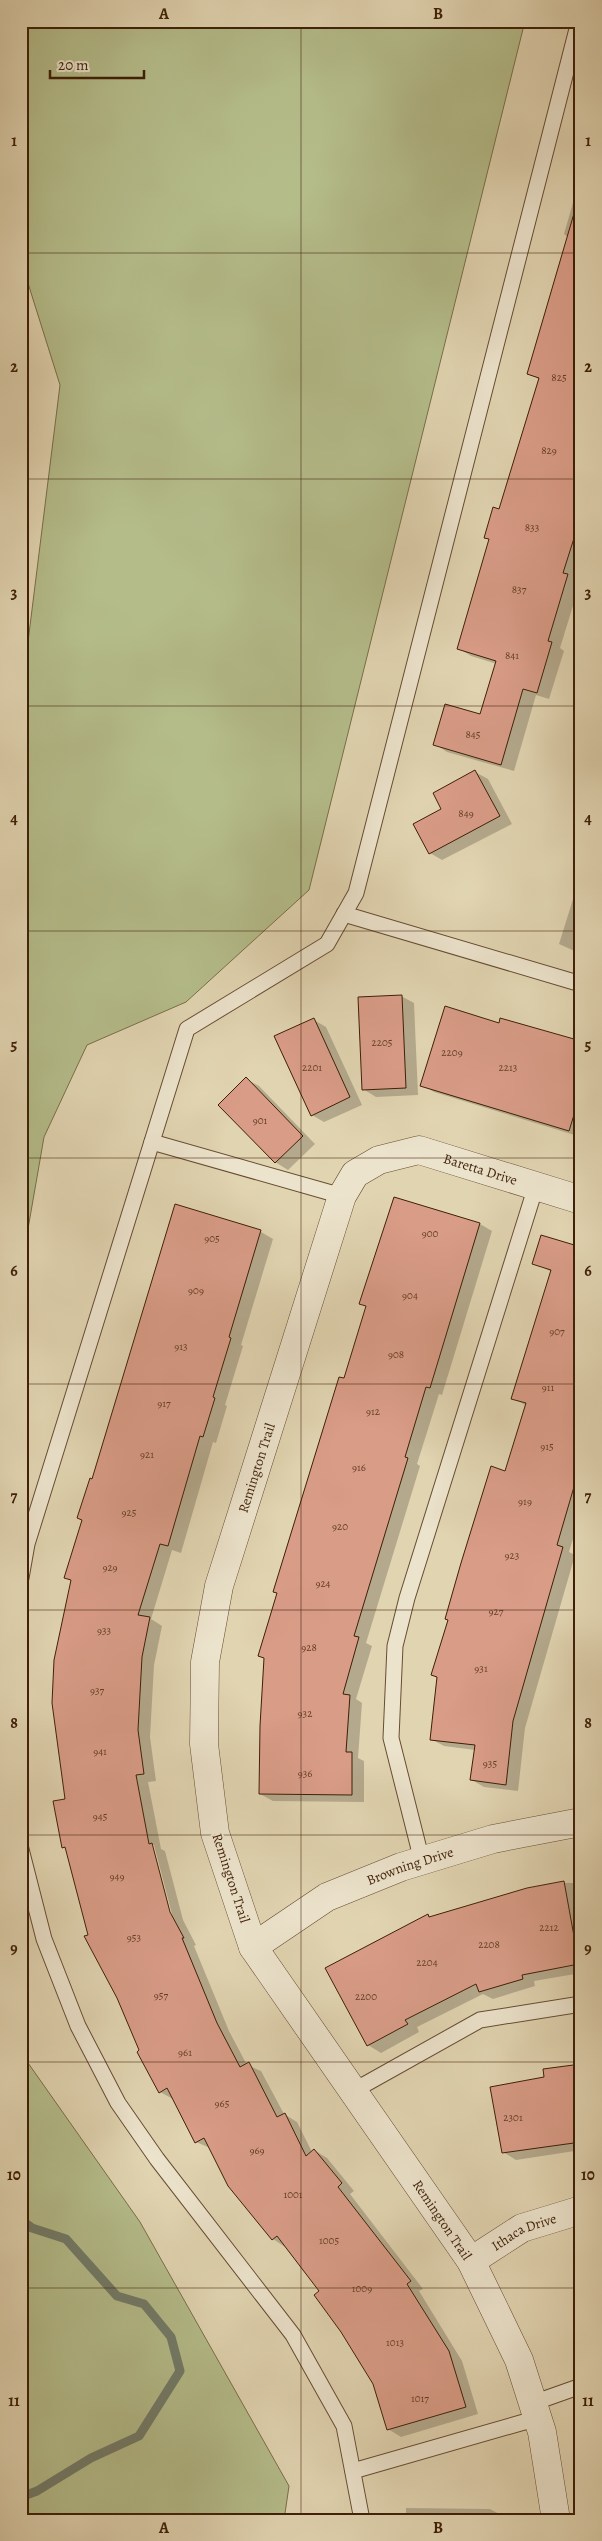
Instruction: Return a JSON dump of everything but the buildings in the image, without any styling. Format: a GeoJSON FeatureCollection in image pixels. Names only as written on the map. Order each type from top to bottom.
{"type":"FeatureCollection","features":[{"type":"Feature","properties":{"kind":"street","name":"Baretta Drive"},"geometry":{"type":"LineString","coordinates":[[379,1160],[419,1150],[581,1200]]}},
{"type":"Feature","properties":{"kind":"street","name":"Remington Trail"},"geometry":{"type":"LineString","coordinates":[[379,1160],[355,1174],[342,1196],[219,1586],[205,1662],[204,1744],[215,1833],[253,1947],[471,2261],[519,2360],[542,2432],[556,2520]]}},
{"type":"Feature","properties":{"kind":"street","name":"Browning Drive"},"geometry":{"type":"LineString","coordinates":[[253,1947],[327,1897],[422,1861],[493,1839],[581,1822]]}},
{"type":"Feature","properties":{"kind":"street","name":"Ithaca Drive"},"geometry":{"type":"LineString","coordinates":[[471,2261],[522,2228],[581,2210]]}},
{"type":"Feature","properties":{"kind":"lane"},"geometry":{"type":"LineString","coordinates":[[21,1578],[27,1544],[187,1029],[327,944],[356,894],[579,21]]}},
{"type":"Feature","properties":{"kind":"lane"},"geometry":{"type":"LineString","coordinates":[[344,914],[581,984]]}},
{"type":"Feature","properties":{"kind":"lane"},"geometry":{"type":"LineString","coordinates":[[152,1142],[342,1196]]}},
{"type":"Feature","properties":{"kind":"lane"},"geometry":{"type":"LineString","coordinates":[[422,1861],[392,1738],[396,1646],[407,1598],[536,1186]]}},
{"type":"Feature","properties":{"kind":"lane"},"geometry":{"type":"LineString","coordinates":[[21,1849],[44,1939],[78,2026],[118,2103],[157,2159],[293,2335],[344,2426],[362,2520]]}},
{"type":"Feature","properties":{"kind":"lane"},"geometry":{"type":"LineString","coordinates":[[352,2091],[480,2020],[581,2004]]}},
{"type":"Feature","properties":{"kind":"lane"},"geometry":{"type":"LineString","coordinates":[[353,2471],[535,2411],[581,2386]]}},
{"type":"Feature","properties":{"kind":"green space"},"geometry":{"type":"Polygon","coordinates":[[[21,21],[525,21],[309,890],[186,1002],[87,1045],[44,1137],[21,1269],[21,698],[60,385],[21,261],[21,21]]]}},
{"type":"Feature","properties":{"kind":"green space"},"geometry":{"type":"Polygon","coordinates":[[[21,2053],[140,2222],[289,2486],[284,2520],[21,2520],[21,2053]]]}},
{"type":"Feature","properties":{"kind":"waterway"},"geometry":{"type":"LineString","coordinates":[[21,2220],[32,2228],[66,2239],[117,2296],[144,2304],[171,2337],[180,2371],[139,2436],[91,2458],[37,2491],[21,2497]]}}]}
